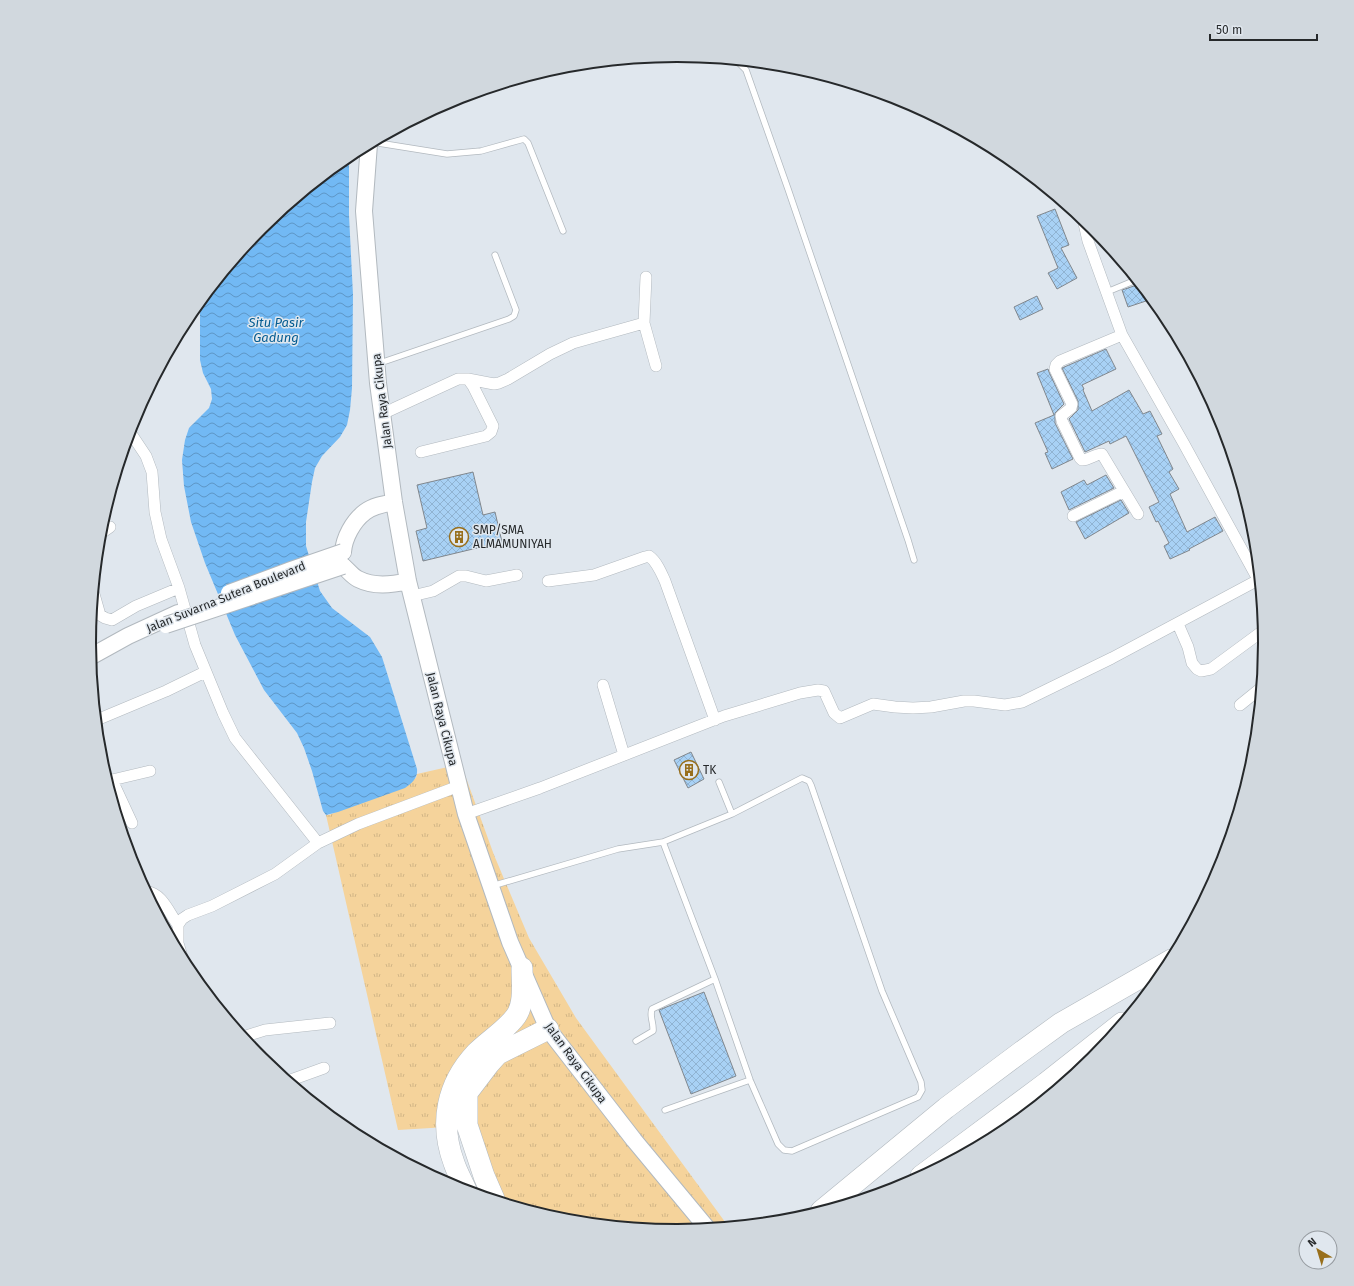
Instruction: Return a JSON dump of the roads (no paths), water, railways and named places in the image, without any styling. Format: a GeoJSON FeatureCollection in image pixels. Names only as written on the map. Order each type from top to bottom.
{"type":"FeatureCollection","features":[{"type":"Feature","properties":{"kind":"highway"},"geometry":{"type":"LineString","coordinates":[[831,1203],[946,1108],[1026,1048],[1061,1023],[1160,967]]}},
{"type":"Feature","properties":{"kind":"highway"},"geometry":{"type":"LineString","coordinates":[[463,1183],[453,1161],[448,1139],[446,1116],[450,1095],[461,1073],[476,1054],[517,1015],[522,1000],[522,968]]}},
{"type":"Feature","properties":{"kind":"highway"},"geometry":{"type":"LineString","coordinates":[[492,1193],[484,1176],[467,1125],[467,1093],[498,1054],[548,1029]]}},
{"type":"Feature","properties":{"kind":"highway"},"geometry":{"type":"LineString","coordinates":[[943,1159],[1100,1041]]}},
{"type":"Feature","properties":{"kind":"main road","name":"Jalan Raya Cikupa"},"geometry":{"type":"LineString","coordinates":[[368,151],[364,211],[382,414],[394,502],[408,580],[466,814],[510,942],[548,1029],[634,1140],[703,1223]]}},
{"type":"Feature","properties":{"kind":"main road"},"geometry":{"type":"LineString","coordinates":[[394,502],[365,512],[352,526],[344,543],[343,559],[356,578],[367,582],[393,584],[408,580]]}},
{"type":"Feature","properties":{"kind":"main road"},"geometry":{"type":"LineString","coordinates":[[97,663],[166,625],[343,559]]}},
{"type":"Feature","properties":{"kind":"main road","name":"Jalan Suvarna Sutera Boulevard"},"geometry":{"type":"LineString","coordinates":[[96,654],[128,636],[179,612],[291,570],[343,559]]}},
{"type":"Feature","properties":{"kind":"street"},"geometry":{"type":"LineString","coordinates":[[1085,229],[1088,242],[1122,335],[1253,571]]}},
{"type":"Feature","properties":{"kind":"street"},"geometry":{"type":"LineString","coordinates":[[646,277],[644,323],[656,366]]}},
{"type":"Feature","properties":{"kind":"street"},"geometry":{"type":"LineString","coordinates":[[382,414],[458,379],[468,379],[494,384],[500,383],[573,342],[644,323]]}},
{"type":"Feature","properties":{"kind":"street"},"geometry":{"type":"LineString","coordinates":[[1122,335],[1060,361],[1056,365],[1055,369],[1072,404],[1071,408],[1061,416],[1062,421],[1080,458],[1084,460],[1102,454],[1138,514]]}},
{"type":"Feature","properties":{"kind":"street"},"geometry":{"type":"LineString","coordinates":[[421,452],[486,436],[491,432],[493,426],[474,386],[468,379]]}},
{"type":"Feature","properties":{"kind":"street"},"geometry":{"type":"LineString","coordinates":[[134,438],[146,456],[152,472],[155,512],[161,539],[179,588],[195,645],[223,714],[236,738],[318,843]]}},
{"type":"Feature","properties":{"kind":"street"},"geometry":{"type":"LineString","coordinates":[[1073,516],[1124,491]]}},
{"type":"Feature","properties":{"kind":"street"},"geometry":{"type":"LineString","coordinates":[[548,581],[594,575],[645,557],[649,556],[652,558],[659,567],[665,580],[715,720]]}},
{"type":"Feature","properties":{"kind":"street"},"geometry":{"type":"LineString","coordinates":[[412,596],[433,591],[459,576],[466,576],[486,581],[517,575]]}},
{"type":"Feature","properties":{"kind":"street"},"geometry":{"type":"LineString","coordinates":[[466,814],[540,788],[715,720],[800,693],[818,690],[824,691],[834,713],[840,718],[873,704],[913,708],[969,701],[1005,705],[1022,702],[1112,658],[1255,583]]}},
{"type":"Feature","properties":{"kind":"street"},"geometry":{"type":"LineString","coordinates":[[97,605],[100,615],[112,620],[136,606],[179,588]]}},
{"type":"Feature","properties":{"kind":"street"},"geometry":{"type":"LineString","coordinates":[[1178,624],[1188,646],[1192,663],[1197,669],[1201,670],[1211,669],[1258,635]]}},
{"type":"Feature","properties":{"kind":"street"},"geometry":{"type":"LineString","coordinates":[[101,718],[206,672]]}},
{"type":"Feature","properties":{"kind":"street"},"geometry":{"type":"LineString","coordinates":[[603,685],[624,755]]}},
{"type":"Feature","properties":{"kind":"street"},"geometry":{"type":"LineString","coordinates":[[1240,705],[1256,692]]}},
{"type":"Feature","properties":{"kind":"street"},"geometry":{"type":"LineString","coordinates":[[113,779],[150,771]]}},
{"type":"Feature","properties":{"kind":"street"},"geometry":{"type":"LineString","coordinates":[[178,940],[178,925],[182,919],[188,915],[212,906],[275,874],[318,843],[358,824],[459,786]]}},
{"type":"Feature","properties":{"kind":"street"},"geometry":{"type":"LineString","coordinates":[[116,793],[132,823]]}},
{"type":"Feature","properties":{"kind":"street"},"geometry":{"type":"LineString","coordinates":[[153,892],[159,897],[178,925]]}},
{"type":"Feature","properties":{"kind":"street"},"geometry":{"type":"LineString","coordinates":[[248,1034],[258,1031],[330,1023]]}},
{"type":"Feature","properties":{"kind":"street"},"geometry":{"type":"LineString","coordinates":[[293,1079],[324,1068]]}},
{"type":"Feature","properties":{"kind":"lane"},"geometry":{"type":"LineString","coordinates":[[742,66],[746,70],[754,92],[914,560]]}},
{"type":"Feature","properties":{"kind":"lane"},"geometry":{"type":"LineString","coordinates":[[381,143],[447,154],[481,151],[524,139],[528,143],[563,231]]}},
{"type":"Feature","properties":{"kind":"lane"},"geometry":{"type":"LineString","coordinates":[[377,364],[514,316],[516,310],[495,255]]}},
{"type":"Feature","properties":{"kind":"lane"},"geometry":{"type":"LineString","coordinates":[[1107,292],[1132,282]]}},
{"type":"Feature","properties":{"kind":"lane"},"geometry":{"type":"LineString","coordinates":[[490,886],[618,849],[663,842],[732,814],[802,778],[808,781],[812,786],[882,991],[921,1082],[922,1090],[918,1097],[792,1151],[784,1150],[778,1144],[750,1080],[715,979],[663,842]]}},
{"type":"Feature","properties":{"kind":"lane"},"geometry":{"type":"LineString","coordinates":[[719,782],[732,814]]}},
{"type":"Feature","properties":{"kind":"lane"},"geometry":{"type":"LineString","coordinates":[[636,1041],[652,1031],[653,1028],[650,1013],[652,1009],[715,979]]}},
{"type":"Feature","properties":{"kind":"lane"},"geometry":{"type":"LineString","coordinates":[[665,1110],[750,1080]]}},
{"type":"Feature","properties":{"kind":"water","name":"Situ Pasir Gadung"},"geometry":{"type":"Polygon","coordinates":[[[349,164],[349,215],[353,295],[352,388],[350,410],[347,425],[340,437],[322,456],[315,468],[306,522],[306,546],[320,591],[332,608],[370,637],[382,657],[417,769],[417,775],[414,780],[405,788],[326,815],[323,811],[304,748],[297,733],[264,690],[235,635],[205,563],[191,522],[184,486],[182,460],[185,440],[189,428],[209,408],[212,399],[211,389],[203,373],[200,360],[200,312],[216,289],[266,232],[323,182],[349,164]]]}},
{"type":"Feature","properties":{"kind":"place","name":"SMP/SMA ALMAMUNIYAH"},"geometry":{"type":"Point","coordinates":[459,537]}},
{"type":"Feature","properties":{"kind":"place","name":"TK"},"geometry":{"type":"Point","coordinates":[689,770]}}]}
